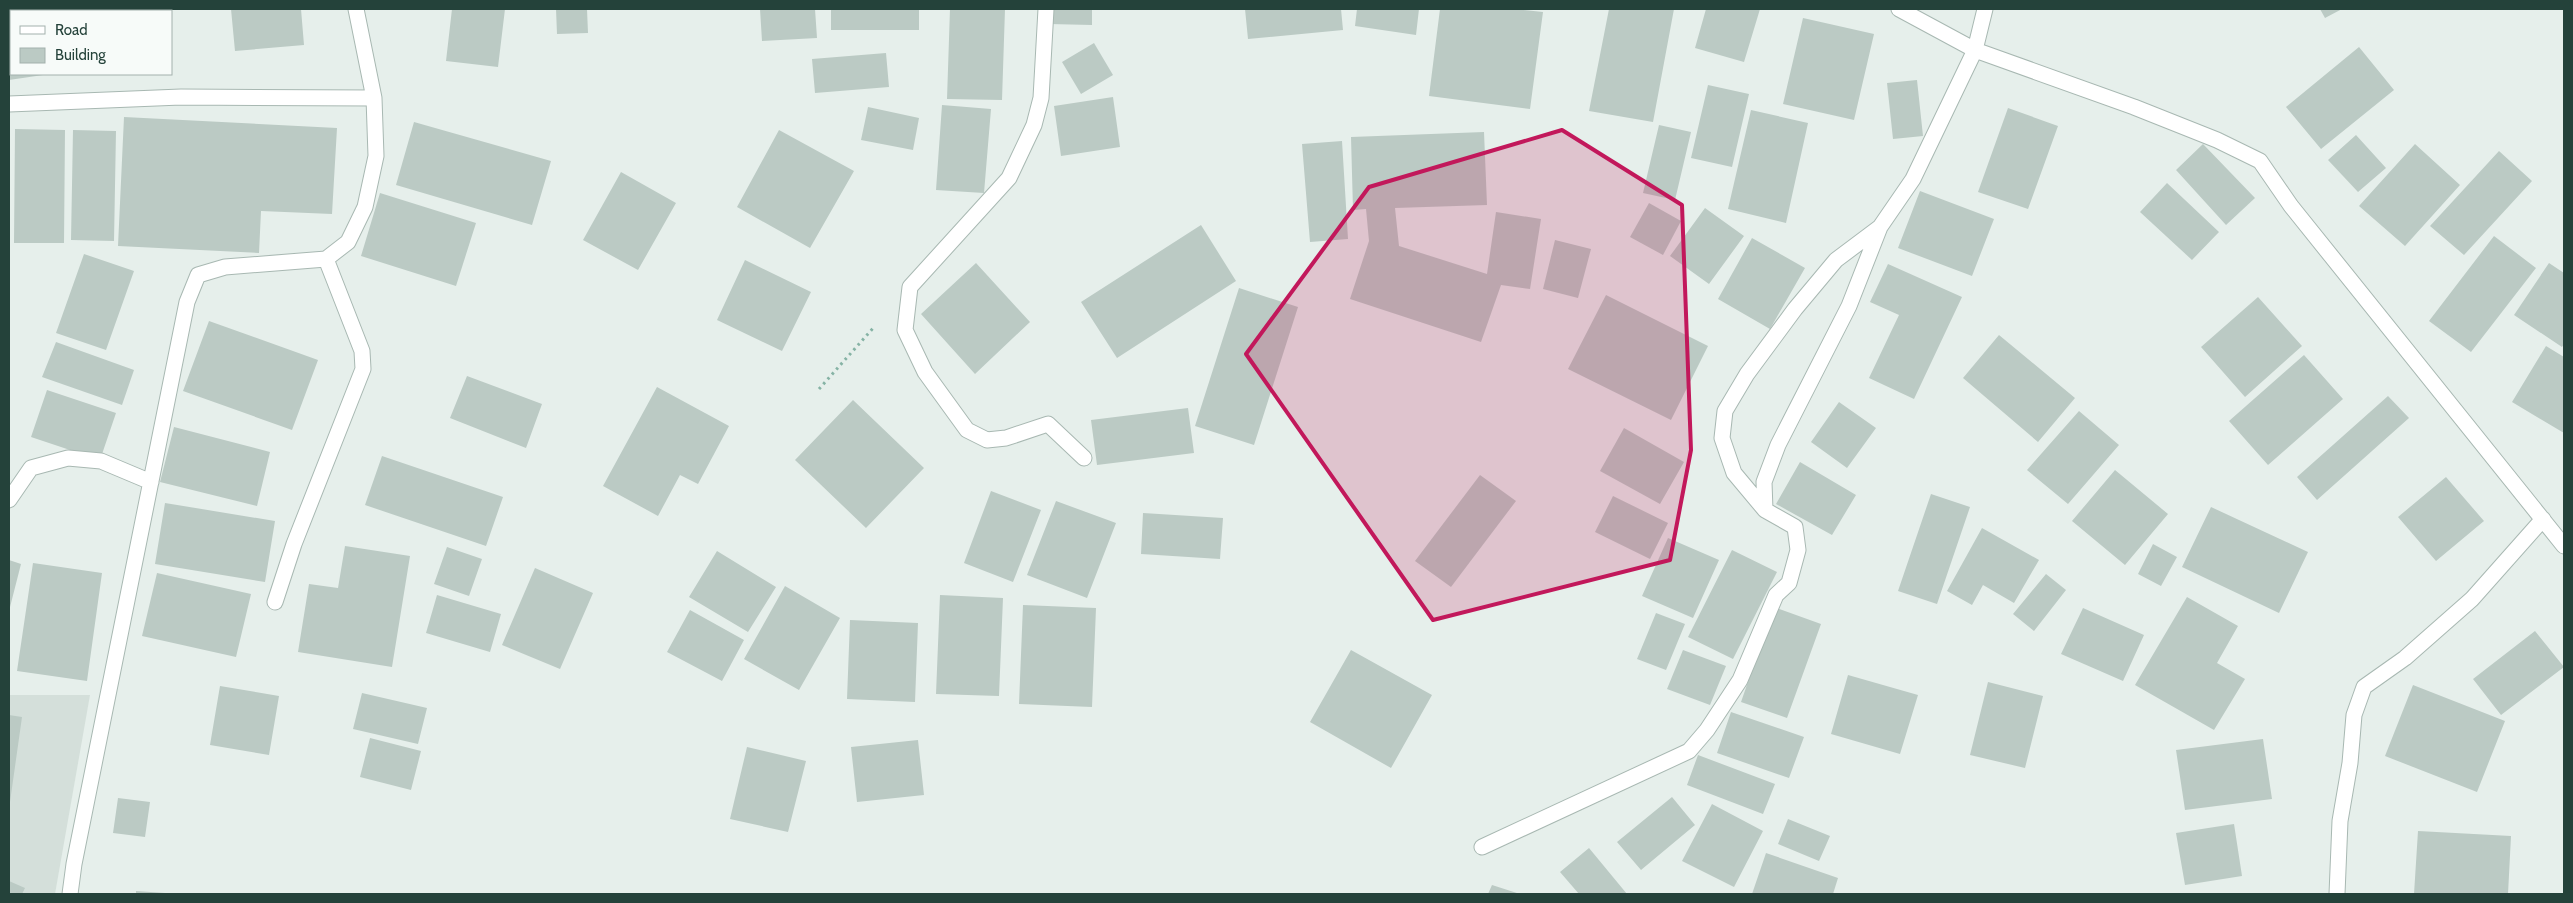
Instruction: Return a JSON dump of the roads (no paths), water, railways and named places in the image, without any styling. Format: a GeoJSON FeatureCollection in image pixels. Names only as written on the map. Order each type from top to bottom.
{"type":"FeatureCollection","features":[{"type":"Feature","properties":{"kind":"street"},"geometry":{"type":"LineString","coordinates":[[70,894],[74,864],[187,302],[198,275],[225,267],[326,259],[348,242],[366,207],[376,156],[374,98],[356,9]]}},
{"type":"Feature","properties":{"kind":"street"},"geometry":{"type":"LineString","coordinates":[[1046,9],[1041,98],[1034,125],[1009,178],[910,287],[905,330],[925,372],[966,430],[987,440],[1006,438],[1048,424],[1084,458]]}},
{"type":"Feature","properties":{"kind":"street"},"geometry":{"type":"LineString","coordinates":[[1900,9],[1975,50],[2134,107],[2217,140],[2260,161],[2291,206],[2564,546]]}},
{"type":"Feature","properties":{"kind":"street"},"geometry":{"type":"LineString","coordinates":[[1765,510],[1764,482],[1778,445],[1849,306],[1880,227],[1913,179],[1975,50],[1984,9]]}},
{"type":"Feature","properties":{"kind":"street"},"geometry":{"type":"LineString","coordinates":[[9,104],[181,97],[374,98]]}},
{"type":"Feature","properties":{"kind":"street"},"geometry":{"type":"LineString","coordinates":[[1482,847],[1690,751],[1740,680],[1776,596],[1789,582],[1798,550],[1795,526],[1765,510],[1734,473],[1722,438],[1725,411],[1747,374],[1795,309],[1836,260],[1880,227]]}},
{"type":"Feature","properties":{"kind":"street"},"geometry":{"type":"LineString","coordinates":[[275,602],[294,544],[364,369],[362,351],[326,259]]}},
{"type":"Feature","properties":{"kind":"street"},"geometry":{"type":"LineString","coordinates":[[9,500],[31,468],[68,458],[101,461],[151,482]]}},
{"type":"Feature","properties":{"kind":"street"},"geometry":{"type":"LineString","coordinates":[[2337,894],[2340,821],[2350,763],[2354,715],[2364,688],[2405,658],[2472,599],[2543,519]]}}]}
